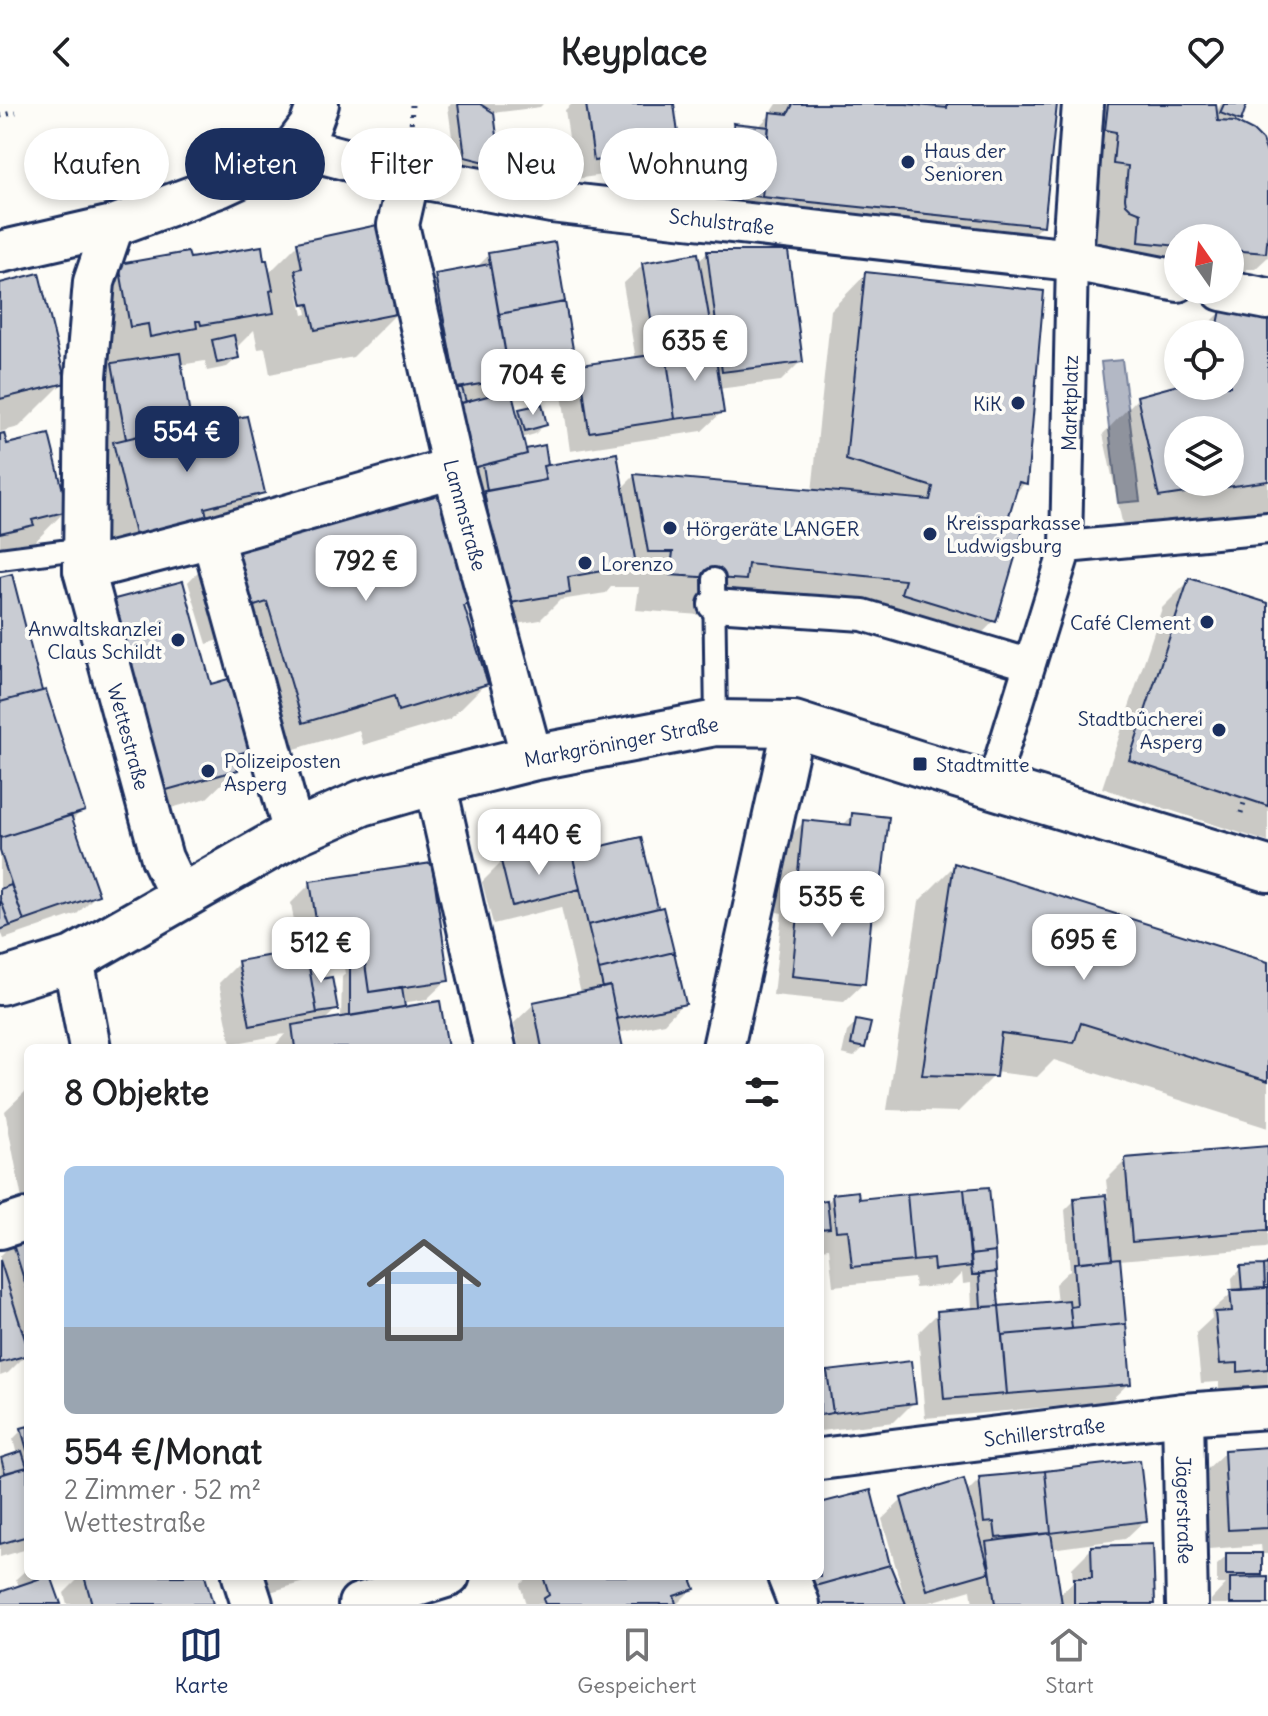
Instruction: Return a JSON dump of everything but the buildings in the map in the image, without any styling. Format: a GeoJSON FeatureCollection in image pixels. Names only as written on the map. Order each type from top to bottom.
{"type":"FeatureCollection","features":[{"type":"Feature","properties":{"kind":"main road","name":"Markgröninger Straße"},"geometry":{"type":"LineString","coordinates":[[0,982],[73,959],[294,833],[362,803],[532,758],[716,723],[794,724],[1268,869]]}},
{"type":"Feature","properties":{"kind":"street"},"geometry":{"type":"LineString","coordinates":[[308,128],[318,104]]}},
{"type":"Feature","properties":{"kind":"street"},"geometry":{"type":"LineString","coordinates":[[1072,260],[1083,104]]}},
{"type":"Feature","properties":{"kind":"street","name":"Schulstraße"},"geometry":{"type":"LineString","coordinates":[[462,186],[551,202],[1072,260],[1164,278]]}},
{"type":"Feature","properties":{"kind":"street"},"geometry":{"type":"LineString","coordinates":[[0,252],[113,226],[185,200]]}},
{"type":"Feature","properties":{"kind":"street","name":"Lammstraße"},"geometry":{"type":"LineString","coordinates":[[404,200],[398,225],[453,468],[532,758]]}},
{"type":"Feature","properties":{"kind":"street","name":"Wettestraße"},"geometry":{"type":"LineString","coordinates":[[113,226],[94,282],[88,345],[84,559],[162,858],[181,898]]}},
{"type":"Feature","properties":{"kind":"street","name":"Marktplatz"},"geometry":{"type":"LineString","coordinates":[[992,786],[1066,547],[1072,260]]}},
{"type":"Feature","properties":{"kind":"street"},"geometry":{"type":"LineString","coordinates":[[1244,294],[1268,299]]}},
{"type":"Feature","properties":{"kind":"street"},"geometry":{"type":"LineString","coordinates":[[84,559],[212,537],[453,468]]}},
{"type":"Feature","properties":{"kind":"street"},"geometry":{"type":"LineString","coordinates":[[1066,547],[1268,528]]}},
{"type":"Feature","properties":{"kind":"street"},"geometry":{"type":"LineString","coordinates":[[212,537],[294,833]]}},
{"type":"Feature","properties":{"kind":"street"},"geometry":{"type":"LineString","coordinates":[[714,592],[863,615],[1028,664]]}},
{"type":"Feature","properties":{"kind":"street"},"geometry":{"type":"LineString","coordinates":[[724,1044],[794,724]]}},
{"type":"Feature","properties":{"kind":"street"},"geometry":{"type":"LineString","coordinates":[[435,782],[494,1044]]}},
{"type":"Feature","properties":{"kind":"street"},"geometry":{"type":"LineString","coordinates":[[73,959],[89,1044]]}},
{"type":"Feature","properties":{"kind":"street"},"geometry":{"type":"LineString","coordinates":[[0,1228],[24,1220]]}},
{"type":"Feature","properties":{"kind":"street","name":"Schillerstraße"},"geometry":{"type":"LineString","coordinates":[[824,1459],[1183,1414],[1268,1408]]}},
{"type":"Feature","properties":{"kind":"street","name":"Jägerstraße"},"geometry":{"type":"LineString","coordinates":[[1183,1414],[1187,1604]]}},
{"type":"Feature","properties":{"kind":"street"},"geometry":{"type":"LineString","coordinates":[[244,1580],[252,1604]]}},
{"type":"Feature","properties":{"kind":"street"},"geometry":{"type":"LineString","coordinates":[[359,1604],[436,1580]]}},
{"type":"Feature","properties":{"kind":"street"},"geometry":{"type":"LineString","coordinates":[[790,1580],[799,1604]]}},
{"type":"Feature","properties":{"kind":"lane"},"geometry":{"type":"LineString","coordinates":[[0,559],[84,559]]}},
{"type":"Feature","properties":{"kind":"lane"},"geometry":{"type":"LineString","coordinates":[[714,592],[716,723]]}},
{"type":"Feature","properties":{"kind":"path"},"geometry":{"type":"LineString","coordinates":[[0,116],[16,112]]}},
{"type":"Feature","properties":{"kind":"shaded area"},"geometry":{"type":"Polygon","coordinates":[[[1122,360],[1140,501],[1118,503],[1101,362],[1122,360]]]}},
{"type":"Feature","properties":{"kind":"place","name":"Haus der Senioren"},"geometry":{"type":"Point","coordinates":[908,162]}},
{"type":"Feature","properties":{"kind":"place","name":"KiK"},"geometry":{"type":"Point","coordinates":[1018,403]}},
{"type":"Feature","properties":{"kind":"place","name":"Hörgeräte LANGER"},"geometry":{"type":"Point","coordinates":[670,528]}},
{"type":"Feature","properties":{"kind":"place","name":"Kreissparkasse Ludwigsburg"},"geometry":{"type":"Point","coordinates":[930,534]}},
{"type":"Feature","properties":{"kind":"place","name":"Lorenzo"},"geometry":{"type":"Point","coordinates":[585,563]}},
{"type":"Feature","properties":{"kind":"place","name":"Café Clement"},"geometry":{"type":"Point","coordinates":[1207,622]}},
{"type":"Feature","properties":{"kind":"place","name":"Anwaltskanzlei Claus Schildt"},"geometry":{"type":"Point","coordinates":[178,640]}},
{"type":"Feature","properties":{"kind":"place","name":"Stadtbücherei Asperg"},"geometry":{"type":"Point","coordinates":[1219,730]}},
{"type":"Feature","properties":{"kind":"place","name":"Stadtmitte"},"geometry":{"type":"Point","coordinates":[920,764]}},
{"type":"Feature","properties":{"kind":"place","name":"Polizeiposten Asperg"},"geometry":{"type":"Point","coordinates":[208,771]}}]}
